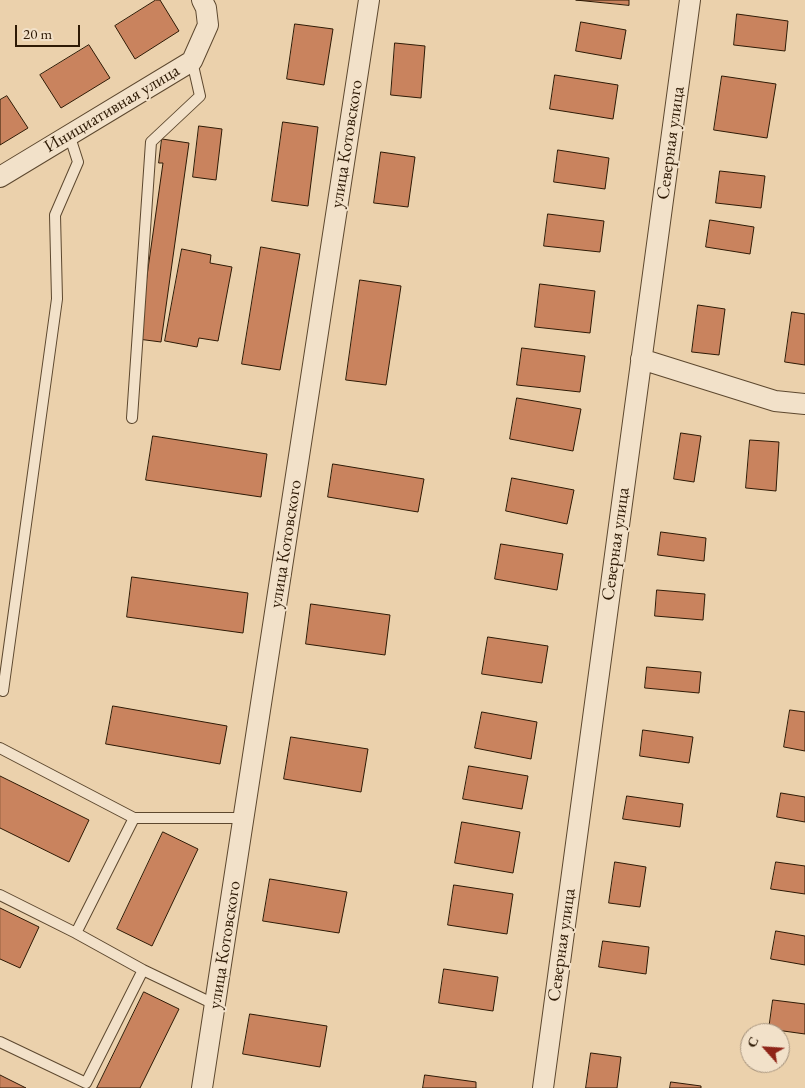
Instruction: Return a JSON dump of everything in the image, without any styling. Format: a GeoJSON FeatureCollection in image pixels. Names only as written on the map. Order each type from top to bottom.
{"type":"FeatureCollection","features":[{"type":"Feature","properties":{"kind":"street","name":"Инициативная улица"},"geometry":{"type":"LineString","coordinates":[[0,177],[192,61],[208,25],[206,8],[202,0]]}},
{"type":"Feature","properties":{"kind":"street","name":"улица Котовского"},"geometry":{"type":"LineString","coordinates":[[202,1088],[245,818],[369,0]]}},
{"type":"Feature","properties":{"kind":"street","name":"Северная улица"},"geometry":{"type":"LineString","coordinates":[[543,1088],[690,0]]}},
{"type":"Feature","properties":{"kind":"street"},"geometry":{"type":"LineString","coordinates":[[641,359],[775,401],[805,404]]}},
{"type":"Feature","properties":{"kind":"lane"},"geometry":{"type":"LineString","coordinates":[[132,418],[151,142],[200,96],[192,61]]}},
{"type":"Feature","properties":{"kind":"lane"},"geometry":{"type":"LineString","coordinates":[[3,691],[58,299],[55,215],[78,162],[69,134]]}},
{"type":"Feature","properties":{"kind":"lane"},"geometry":{"type":"LineString","coordinates":[[0,748],[134,818],[245,818]]}},
{"type":"Feature","properties":{"kind":"lane"},"geometry":{"type":"LineString","coordinates":[[76,933],[134,818]]}},
{"type":"Feature","properties":{"kind":"lane"},"geometry":{"type":"LineString","coordinates":[[0,895],[76,933],[143,970],[216,1005]]}},
{"type":"Feature","properties":{"kind":"lane"},"geometry":{"type":"LineString","coordinates":[[0,1042],[86,1083],[143,970]]}},
{"type":"Feature","properties":{"kind":"building"},"geometry":{"type":"Polygon","coordinates":[[[156,0],[160,0],[179,31],[135,59],[115,26],[156,0]]]}},
{"type":"Feature","properties":{"kind":"building"},"geometry":{"type":"Polygon","coordinates":[[[576,0],[629,0],[629,5],[576,0]]]}},
{"type":"Feature","properties":{"kind":"building"},"geometry":{"type":"Polygon","coordinates":[[[737,14],[788,21],[785,51],[734,45],[737,14]]]}},
{"type":"Feature","properties":{"kind":"building"},"geometry":{"type":"Polygon","coordinates":[[[581,22],[626,30],[621,59],[576,51],[581,22]]]}},
{"type":"Feature","properties":{"kind":"building"},"geometry":{"type":"Polygon","coordinates":[[[295,24],[333,29],[324,85],[287,79],[295,24]]]}},
{"type":"Feature","properties":{"kind":"building"},"geometry":{"type":"Polygon","coordinates":[[[395,43],[425,46],[421,98],[391,95],[395,43]]]}},
{"type":"Feature","properties":{"kind":"building"},"geometry":{"type":"Polygon","coordinates":[[[89,45],[110,78],[61,108],[40,75],[89,45]]]}},
{"type":"Feature","properties":{"kind":"building"},"geometry":{"type":"Polygon","coordinates":[[[555,75],[618,85],[613,119],[550,109],[555,75]]]}},
{"type":"Feature","properties":{"kind":"building"},"geometry":{"type":"Polygon","coordinates":[[[722,76],[776,84],[767,138],[714,130],[722,76]]]}},
{"type":"Feature","properties":{"kind":"building"},"geometry":{"type":"Polygon","coordinates":[[[7,96],[28,128],[0,145],[0,100],[7,96]]]}},
{"type":"Feature","properties":{"kind":"building"},"geometry":{"type":"Polygon","coordinates":[[[283,122],[318,127],[308,206],[272,201],[283,122]]]}},
{"type":"Feature","properties":{"kind":"building"},"geometry":{"type":"Polygon","coordinates":[[[199,126],[222,129],[216,180],[193,177],[199,126]]]}},
{"type":"Feature","properties":{"kind":"building"},"geometry":{"type":"Polygon","coordinates":[[[162,139],[189,143],[161,342],[138,339],[163,163],[159,163],[162,139]]]}},
{"type":"Feature","properties":{"kind":"building"},"geometry":{"type":"Polygon","coordinates":[[[558,150],[609,158],[605,189],[554,182],[558,150]]]}},
{"type":"Feature","properties":{"kind":"building"},"geometry":{"type":"Polygon","coordinates":[[[381,152],[415,157],[408,207],[374,203],[381,152]]]}},
{"type":"Feature","properties":{"kind":"building"},"geometry":{"type":"Polygon","coordinates":[[[720,171],[765,176],[761,208],[716,203],[720,171]]]}},
{"type":"Feature","properties":{"kind":"building"},"geometry":{"type":"Polygon","coordinates":[[[548,214],[604,221],[600,252],[544,246],[548,214]]]}},
{"type":"Feature","properties":{"kind":"building"},"geometry":{"type":"Polygon","coordinates":[[[710,220],[754,227],[750,254],[706,247],[710,220]]]}},
{"type":"Feature","properties":{"kind":"building"},"geometry":{"type":"Polygon","coordinates":[[[261,247],[300,254],[280,370],[242,364],[261,247]]]}},
{"type":"Feature","properties":{"kind":"building"},"geometry":{"type":"Polygon","coordinates":[[[182,249],[211,255],[210,263],[232,267],[218,341],[199,338],[197,347],[165,341],[182,249]]]}},
{"type":"Feature","properties":{"kind":"building"},"geometry":{"type":"Polygon","coordinates":[[[360,280],[401,286],[386,385],[346,380],[360,280]]]}},
{"type":"Feature","properties":{"kind":"building"},"geometry":{"type":"Polygon","coordinates":[[[540,284],[595,291],[590,333],[535,327],[540,284]]]}},
{"type":"Feature","properties":{"kind":"building"},"geometry":{"type":"Polygon","coordinates":[[[698,305],[725,309],[719,355],[692,352],[698,305]]]}},
{"type":"Feature","properties":{"kind":"building"},"geometry":{"type":"Polygon","coordinates":[[[792,312],[805,314],[805,365],[785,362],[792,312]]]}},
{"type":"Feature","properties":{"kind":"building"},"geometry":{"type":"Polygon","coordinates":[[[522,348],[585,356],[580,392],[517,385],[522,348]]]}},
{"type":"Feature","properties":{"kind":"building"},"geometry":{"type":"Polygon","coordinates":[[[517,398],[581,409],[573,451],[510,439],[517,398]]]}},
{"type":"Feature","properties":{"kind":"building"},"geometry":{"type":"Polygon","coordinates":[[[681,433],[701,436],[694,482],[674,479],[681,433]]]}},
{"type":"Feature","properties":{"kind":"building"},"geometry":{"type":"Polygon","coordinates":[[[153,436],[267,454],[261,497],[146,480],[153,436]]]}},
{"type":"Feature","properties":{"kind":"building"},"geometry":{"type":"Polygon","coordinates":[[[750,440],[779,442],[776,491],[746,488],[750,440]]]}},
{"type":"Feature","properties":{"kind":"building"},"geometry":{"type":"Polygon","coordinates":[[[333,464],[424,479],[418,512],[328,497],[333,464]]]}},
{"type":"Feature","properties":{"kind":"building"},"geometry":{"type":"Polygon","coordinates":[[[512,478],[574,490],[567,524],[506,511],[512,478]]]}},
{"type":"Feature","properties":{"kind":"building"},"geometry":{"type":"Polygon","coordinates":[[[661,532],[706,538],[704,561],[658,555],[661,532]]]}},
{"type":"Feature","properties":{"kind":"building"},"geometry":{"type":"Polygon","coordinates":[[[501,544],[563,554],[557,590],[495,579],[501,544]]]}},
{"type":"Feature","properties":{"kind":"building"},"geometry":{"type":"Polygon","coordinates":[[[132,577],[248,593],[243,633],[127,617],[132,577]]]}},
{"type":"Feature","properties":{"kind":"building"},"geometry":{"type":"Polygon","coordinates":[[[657,590],[705,594],[703,620],[655,616],[657,590]]]}},
{"type":"Feature","properties":{"kind":"building"},"geometry":{"type":"Polygon","coordinates":[[[311,604],[390,615],[385,655],[306,644],[311,604]]]}},
{"type":"Feature","properties":{"kind":"building"},"geometry":{"type":"Polygon","coordinates":[[[488,637],[548,646],[542,683],[482,674],[488,637]]]}},
{"type":"Feature","properties":{"kind":"building"},"geometry":{"type":"Polygon","coordinates":[[[647,667],[701,672],[699,693],[645,688],[647,667]]]}},
{"type":"Feature","properties":{"kind":"building"},"geometry":{"type":"Polygon","coordinates":[[[113,706],[227,726],[220,764],[106,744],[113,706]]]}},
{"type":"Feature","properties":{"kind":"building"},"geometry":{"type":"Polygon","coordinates":[[[790,710],[805,712],[805,751],[784,747],[790,710]]]}},
{"type":"Feature","properties":{"kind":"building"},"geometry":{"type":"Polygon","coordinates":[[[482,712],[537,722],[531,759],[475,748],[482,712]]]}},
{"type":"Feature","properties":{"kind":"building"},"geometry":{"type":"Polygon","coordinates":[[[643,730],[693,737],[689,763],[640,756],[643,730]]]}},
{"type":"Feature","properties":{"kind":"building"},"geometry":{"type":"Polygon","coordinates":[[[291,737],[368,749],[361,792],[284,779],[291,737]]]}},
{"type":"Feature","properties":{"kind":"building"},"geometry":{"type":"Polygon","coordinates":[[[469,766],[528,776],[522,809],[463,799],[469,766]]]}},
{"type":"Feature","properties":{"kind":"building"},"geometry":{"type":"Polygon","coordinates":[[[0,776],[89,820],[69,862],[0,828],[0,776]]]}},
{"type":"Feature","properties":{"kind":"building"},"geometry":{"type":"Polygon","coordinates":[[[781,793],[805,797],[805,822],[777,817],[781,793]]]}},
{"type":"Feature","properties":{"kind":"building"},"geometry":{"type":"Polygon","coordinates":[[[627,796],[683,804],[680,827],[623,819],[627,796]]]}},
{"type":"Feature","properties":{"kind":"building"},"geometry":{"type":"Polygon","coordinates":[[[462,822],[520,832],[513,873],[455,863],[462,822]]]}},
{"type":"Feature","properties":{"kind":"building"},"geometry":{"type":"Polygon","coordinates":[[[163,832],[198,849],[152,946],[117,929],[163,832]]]}},
{"type":"Feature","properties":{"kind":"building"},"geometry":{"type":"Polygon","coordinates":[[[615,862],[646,867],[640,907],[609,903],[615,862]]]}},
{"type":"Feature","properties":{"kind":"building"},"geometry":{"type":"Polygon","coordinates":[[[776,862],[805,866],[805,894],[771,889],[776,862]]]}},
{"type":"Feature","properties":{"kind":"building"},"geometry":{"type":"Polygon","coordinates":[[[270,879],[347,892],[339,933],[263,921],[270,879]]]}},
{"type":"Feature","properties":{"kind":"building"},"geometry":{"type":"Polygon","coordinates":[[[454,885],[513,894],[507,934],[448,925],[454,885]]]}},
{"type":"Feature","properties":{"kind":"building"},"geometry":{"type":"Polygon","coordinates":[[[0,908],[39,927],[20,968],[0,959],[0,908]]]}},
{"type":"Feature","properties":{"kind":"building"},"geometry":{"type":"Polygon","coordinates":[[[776,931],[805,936],[805,965],[771,959],[776,931]]]}},
{"type":"Feature","properties":{"kind":"building"},"geometry":{"type":"Polygon","coordinates":[[[603,941],[649,947],[646,974],[599,967],[603,941]]]}},
{"type":"Feature","properties":{"kind":"building"},"geometry":{"type":"Polygon","coordinates":[[[444,969],[498,977],[493,1011],[439,1003],[444,969]]]}},
{"type":"Feature","properties":{"kind":"building"},"geometry":{"type":"Polygon","coordinates":[[[144,992],[179,1009],[140,1088],[97,1088],[144,992]]]}},
{"type":"Feature","properties":{"kind":"building"},"geometry":{"type":"Polygon","coordinates":[[[773,1000],[805,1004],[805,1034],[790,1032],[790,1023],[770,1023],[773,1000]]]}},
{"type":"Feature","properties":{"kind":"building"},"geometry":{"type":"Polygon","coordinates":[[[250,1014],[327,1026],[320,1067],[243,1054],[250,1014]]]}},
{"type":"Feature","properties":{"kind":"building"},"geometry":{"type":"Polygon","coordinates":[[[591,1053],[621,1057],[617,1088],[586,1088],[591,1053]]]}},
{"type":"Feature","properties":{"kind":"building"},"geometry":{"type":"Polygon","coordinates":[[[0,1075],[26,1088],[0,1088],[0,1075]]]}},
{"type":"Feature","properties":{"kind":"building"},"geometry":{"type":"Polygon","coordinates":[[[425,1075],[476,1082],[476,1088],[423,1088],[425,1075]]]}},
{"type":"Feature","properties":{"kind":"building"},"geometry":{"type":"Polygon","coordinates":[[[671,1082],[701,1086],[701,1088],[670,1088],[671,1082]]]}}]}
